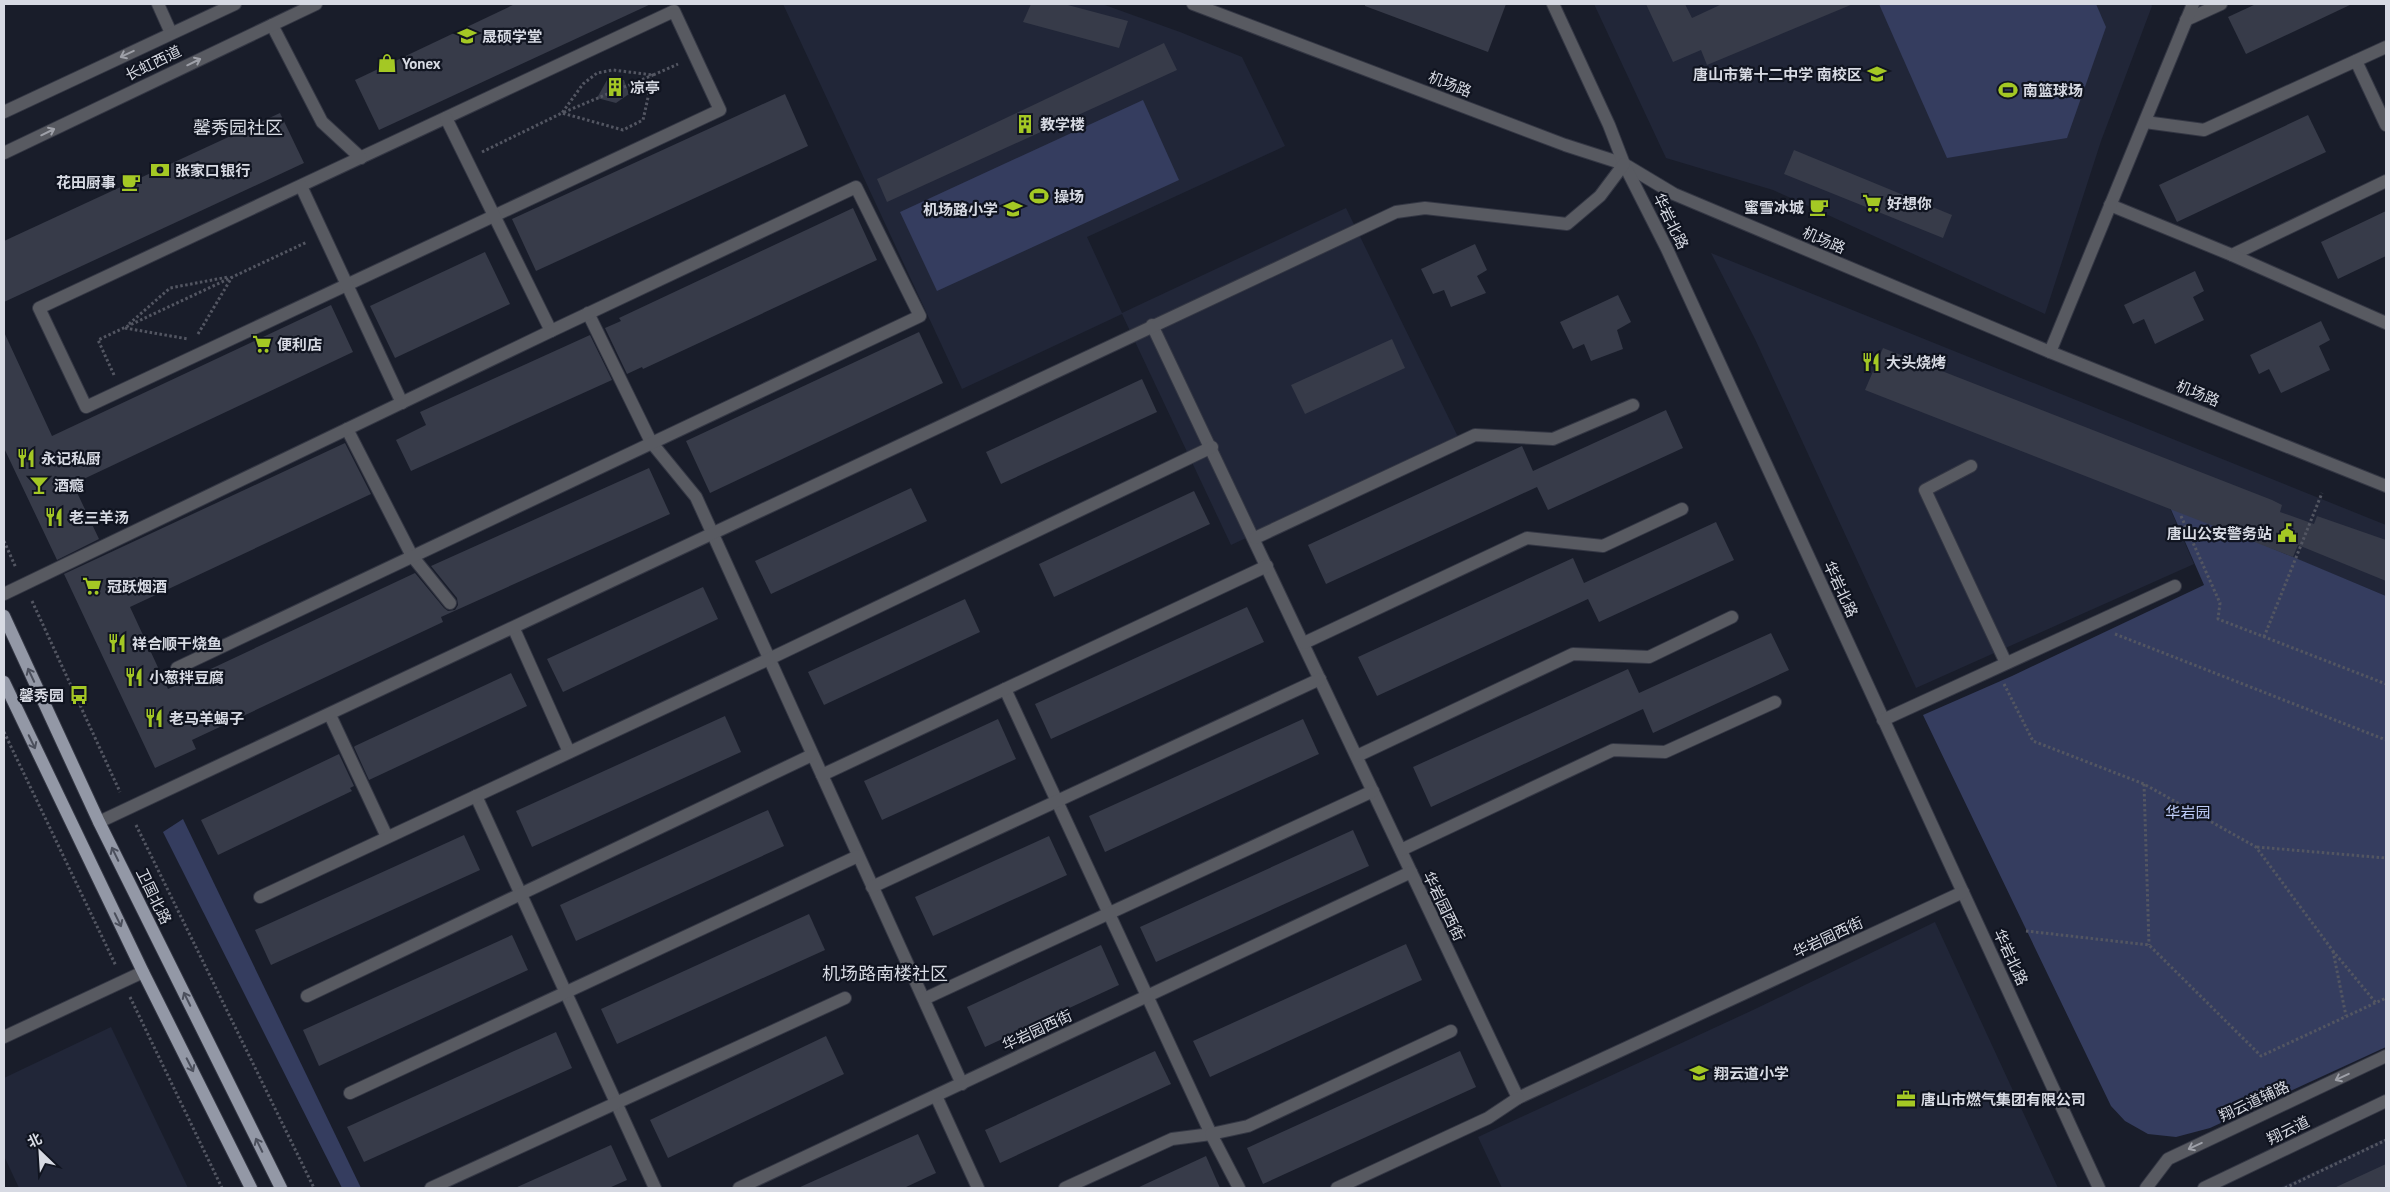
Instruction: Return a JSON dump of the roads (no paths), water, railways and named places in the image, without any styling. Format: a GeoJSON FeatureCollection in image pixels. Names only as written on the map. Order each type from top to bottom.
{"type":"FeatureCollection","features":[{"type":"Feature","properties":{"kind":"main road","name":"卫国北路"},"geometry":{"type":"LineString","coordinates":[[4,616],[100,822],[281,1188]]}},
{"type":"Feature","properties":{"kind":"main road"},"geometry":{"type":"LineString","coordinates":[[4,682],[143,972],[251,1188]]}},
{"type":"Feature","properties":{"kind":"street"},"geometry":{"type":"LineString","coordinates":[[158,4],[171,33]]}},
{"type":"Feature","properties":{"kind":"street","name":"长虹西道"},"geometry":{"type":"LineString","coordinates":[[4,112],[234,4]]}},
{"type":"Feature","properties":{"kind":"street","name":"长虹西道"},"geometry":{"type":"LineString","coordinates":[[4,153],[316,4]]}},
{"type":"Feature","properties":{"kind":"street","name":"机场路"},"geometry":{"type":"LineString","coordinates":[[1196,4],[1565,145],[1624,164],[1674,194],[2050,352],[2386,486]]}},
{"type":"Feature","properties":{"kind":"street","name":"华岩北路"},"geometry":{"type":"LineString","coordinates":[[1554,4],[1609,125],[1624,164],[1667,249],[2100,1188]]}},
{"type":"Feature","properties":{"kind":"street"},"geometry":{"type":"LineString","coordinates":[[2050,352],[2193,4]]}},
{"type":"Feature","properties":{"kind":"street"},"geometry":{"type":"LineString","coordinates":[[2186,20],[2221,4]]}},
{"type":"Feature","properties":{"kind":"street"},"geometry":{"type":"LineString","coordinates":[[674,11],[720,110],[86,407],[39,308],[361,158],[674,11]]}},
{"type":"Feature","properties":{"kind":"street"},"geometry":{"type":"LineString","coordinates":[[272,25],[322,122],[361,158]]}},
{"type":"Feature","properties":{"kind":"street"},"geometry":{"type":"LineString","coordinates":[[2145,122],[2204,130],[2386,47]]}},
{"type":"Feature","properties":{"kind":"street"},"geometry":{"type":"LineString","coordinates":[[2356,61],[2386,125]]}},
{"type":"Feature","properties":{"kind":"street"},"geometry":{"type":"LineString","coordinates":[[446,118],[551,331]]}},
{"type":"Feature","properties":{"kind":"street"},"geometry":{"type":"LineString","coordinates":[[100,822],[514,629],[711,533],[1152,324],[1396,212],[1425,208],[1567,224],[1600,196],[1624,164]]}},
{"type":"Feature","properties":{"kind":"street"},"geometry":{"type":"LineString","coordinates":[[2232,255],[2386,181]]}},
{"type":"Feature","properties":{"kind":"street"},"geometry":{"type":"LineString","coordinates":[[301,186],[402,403]]}},
{"type":"Feature","properties":{"kind":"street"},"geometry":{"type":"LineString","coordinates":[[4,594],[588,313],[856,187],[920,316],[177,668]]}},
{"type":"Feature","properties":{"kind":"street"},"geometry":{"type":"LineString","coordinates":[[2110,205],[2232,255],[2386,322]]}},
{"type":"Feature","properties":{"kind":"street"},"geometry":{"type":"LineString","coordinates":[[588,313],[651,442],[696,498],[962,1084]]}},
{"type":"Feature","properties":{"kind":"street"},"geometry":{"type":"LineString","coordinates":[[1152,324],[1212,447],[1411,872]]}},
{"type":"Feature","properties":{"kind":"street"},"geometry":{"type":"LineString","coordinates":[[1254,538],[1475,435],[1553,439],[1633,405]]}},
{"type":"Feature","properties":{"kind":"street"},"geometry":{"type":"LineString","coordinates":[[347,429],[412,556],[450,603]]}},
{"type":"Feature","properties":{"kind":"street"},"geometry":{"type":"LineString","coordinates":[[260,897],[769,659],[1212,447]]}},
{"type":"Feature","properties":{"kind":"street"},"geometry":{"type":"LineString","coordinates":[[1971,466],[1925,490],[2000,666]]}},
{"type":"Feature","properties":{"kind":"street"},"geometry":{"type":"LineString","coordinates":[[1304,643],[1527,538],[1603,546],[1682,509]]}},
{"type":"Feature","properties":{"kind":"street"},"geometry":{"type":"LineString","coordinates":[[822,775],[1268,566]]}},
{"type":"Feature","properties":{"kind":"street"},"geometry":{"type":"LineString","coordinates":[[1883,720],[2175,586]]}},
{"type":"Feature","properties":{"kind":"street"},"geometry":{"type":"LineString","coordinates":[[1357,756],[1573,654],[1648,657],[1732,617]]}},
{"type":"Feature","properties":{"kind":"street"},"geometry":{"type":"LineString","coordinates":[[514,629],[569,752]]}},
{"type":"Feature","properties":{"kind":"street"},"geometry":{"type":"LineString","coordinates":[[872,886],[1320,679]]}},
{"type":"Feature","properties":{"kind":"street"},"geometry":{"type":"LineString","coordinates":[[1005,689],[1211,1134],[1238,1188]]}},
{"type":"Feature","properties":{"kind":"street"},"geometry":{"type":"LineString","coordinates":[[1401,850],[1613,750],[1665,752],[1775,702]]}},
{"type":"Feature","properties":{"kind":"street"},"geometry":{"type":"LineString","coordinates":[[330,715],[387,837]]}},
{"type":"Feature","properties":{"kind":"street"},"geometry":{"type":"LineString","coordinates":[[307,996],[812,755]]}},
{"type":"Feature","properties":{"kind":"street"},"geometry":{"type":"LineString","coordinates":[[924,1000],[1373,791]]}},
{"type":"Feature","properties":{"kind":"street"},"geometry":{"type":"LineString","coordinates":[[476,796],[656,1188]]}},
{"type":"Feature","properties":{"kind":"street"},"geometry":{"type":"LineString","coordinates":[[350,1093],[858,856]]}},
{"type":"Feature","properties":{"kind":"street","name":"华岩园西街"},"geometry":{"type":"LineString","coordinates":[[739,1188],[1411,872],[1518,1098],[1963,892]]}},
{"type":"Feature","properties":{"kind":"street"},"geometry":{"type":"LineString","coordinates":[[4,1037],[143,972]]}},
{"type":"Feature","properties":{"kind":"street"},"geometry":{"type":"LineString","coordinates":[[431,1188],[845,998]]}},
{"type":"Feature","properties":{"kind":"street"},"geometry":{"type":"LineString","coordinates":[[1065,1188],[1172,1139],[1211,1134],[1248,1126],[1451,1031]]}},
{"type":"Feature","properties":{"kind":"street","name":"翔云道辅路"},"geometry":{"type":"LineString","coordinates":[[2146,1188],[2168,1160],[2386,1056]]}},
{"type":"Feature","properties":{"kind":"street"},"geometry":{"type":"LineString","coordinates":[[936,1096],[978,1188]]}},
{"type":"Feature","properties":{"kind":"street"},"geometry":{"type":"LineString","coordinates":[[1336,1188],[1488,1118],[1518,1098]]}},
{"type":"Feature","properties":{"kind":"street","name":"翔云道"},"geometry":{"type":"LineString","coordinates":[[2204,1188],[2386,1100]]}},
{"type":"Feature","properties":{"kind":"place","name":"晟硕学堂"},"geometry":{"type":"Point","coordinates":[467,36]}},
{"type":"Feature","properties":{"kind":"place","name":"Yonex"},"geometry":{"type":"Point","coordinates":[387,63]}},
{"type":"Feature","properties":{"kind":"place","name":"唐山市第十二中学 南校区"},"geometry":{"type":"Point","coordinates":[1877,74]}},
{"type":"Feature","properties":{"kind":"place","name":"凉亭"},"geometry":{"type":"Point","coordinates":[615,87]}},
{"type":"Feature","properties":{"kind":"place","name":"南篮球场"},"geometry":{"type":"Point","coordinates":[2008,90]}},
{"type":"Feature","properties":{"kind":"place","name":"教学楼"},"geometry":{"type":"Point","coordinates":[1025,124]}},
{"type":"Feature","properties":{"kind":"place","name":"张家口银行"},"geometry":{"type":"Point","coordinates":[160,170]}},
{"type":"Feature","properties":{"kind":"place","name":"花田厨事"},"geometry":{"type":"Point","coordinates":[131,182]}},
{"type":"Feature","properties":{"kind":"place","name":"操场"},"geometry":{"type":"Point","coordinates":[1039,196]}},
{"type":"Feature","properties":{"kind":"place","name":"好想你"},"geometry":{"type":"Point","coordinates":[1872,203]}},
{"type":"Feature","properties":{"kind":"place","name":"蜜雪冰城"},"geometry":{"type":"Point","coordinates":[1819,207]}},
{"type":"Feature","properties":{"kind":"place","name":"机场路小学"},"geometry":{"type":"Point","coordinates":[1013,209]}},
{"type":"Feature","properties":{"kind":"place","name":"便利店"},"geometry":{"type":"Point","coordinates":[262,344]}},
{"type":"Feature","properties":{"kind":"place","name":"大头烧烤"},"geometry":{"type":"Point","coordinates":[1871,362]}},
{"type":"Feature","properties":{"kind":"place","name":"永记私厨"},"geometry":{"type":"Point","coordinates":[26,458]}},
{"type":"Feature","properties":{"kind":"place","name":"酒瘾"},"geometry":{"type":"Point","coordinates":[39,485]}},
{"type":"Feature","properties":{"kind":"place","name":"老三羊汤"},"geometry":{"type":"Point","coordinates":[54,517]}},
{"type":"Feature","properties":{"kind":"place","name":"唐山公安警务站"},"geometry":{"type":"Point","coordinates":[2287,533]}},
{"type":"Feature","properties":{"kind":"place","name":"冠跃烟酒"},"geometry":{"type":"Point","coordinates":[92,586]}},
{"type":"Feature","properties":{"kind":"place","name":"祥合顺干烧鱼"},"geometry":{"type":"Point","coordinates":[117,643]}},
{"type":"Feature","properties":{"kind":"place","name":"小葱拌豆腐"},"geometry":{"type":"Point","coordinates":[134,677]}},
{"type":"Feature","properties":{"kind":"place","name":"馨秀园"},"geometry":{"type":"Point","coordinates":[79,695]}},
{"type":"Feature","properties":{"kind":"place","name":"老马羊蝎子"},"geometry":{"type":"Point","coordinates":[154,718]}},
{"type":"Feature","properties":{"kind":"place","name":"翔云道小学"},"geometry":{"type":"Point","coordinates":[1699,1073]}},
{"type":"Feature","properties":{"kind":"place","name":"唐山市燃气集团有限公司"},"geometry":{"type":"Point","coordinates":[1906,1099]}},
{"type":"Feature","properties":{"kind":"district","name":"馨秀园社区"},"geometry":{"type":"Point","coordinates":[238,127]}},
{"type":"Feature","properties":{"kind":"district","name":"机场路南楼社区"},"geometry":{"type":"Point","coordinates":[885,973]}},
{"type":"Feature","properties":{"kind":"park label","name":"华岩园"},"geometry":{"type":"Point","coordinates":[2188,812]}}]}
